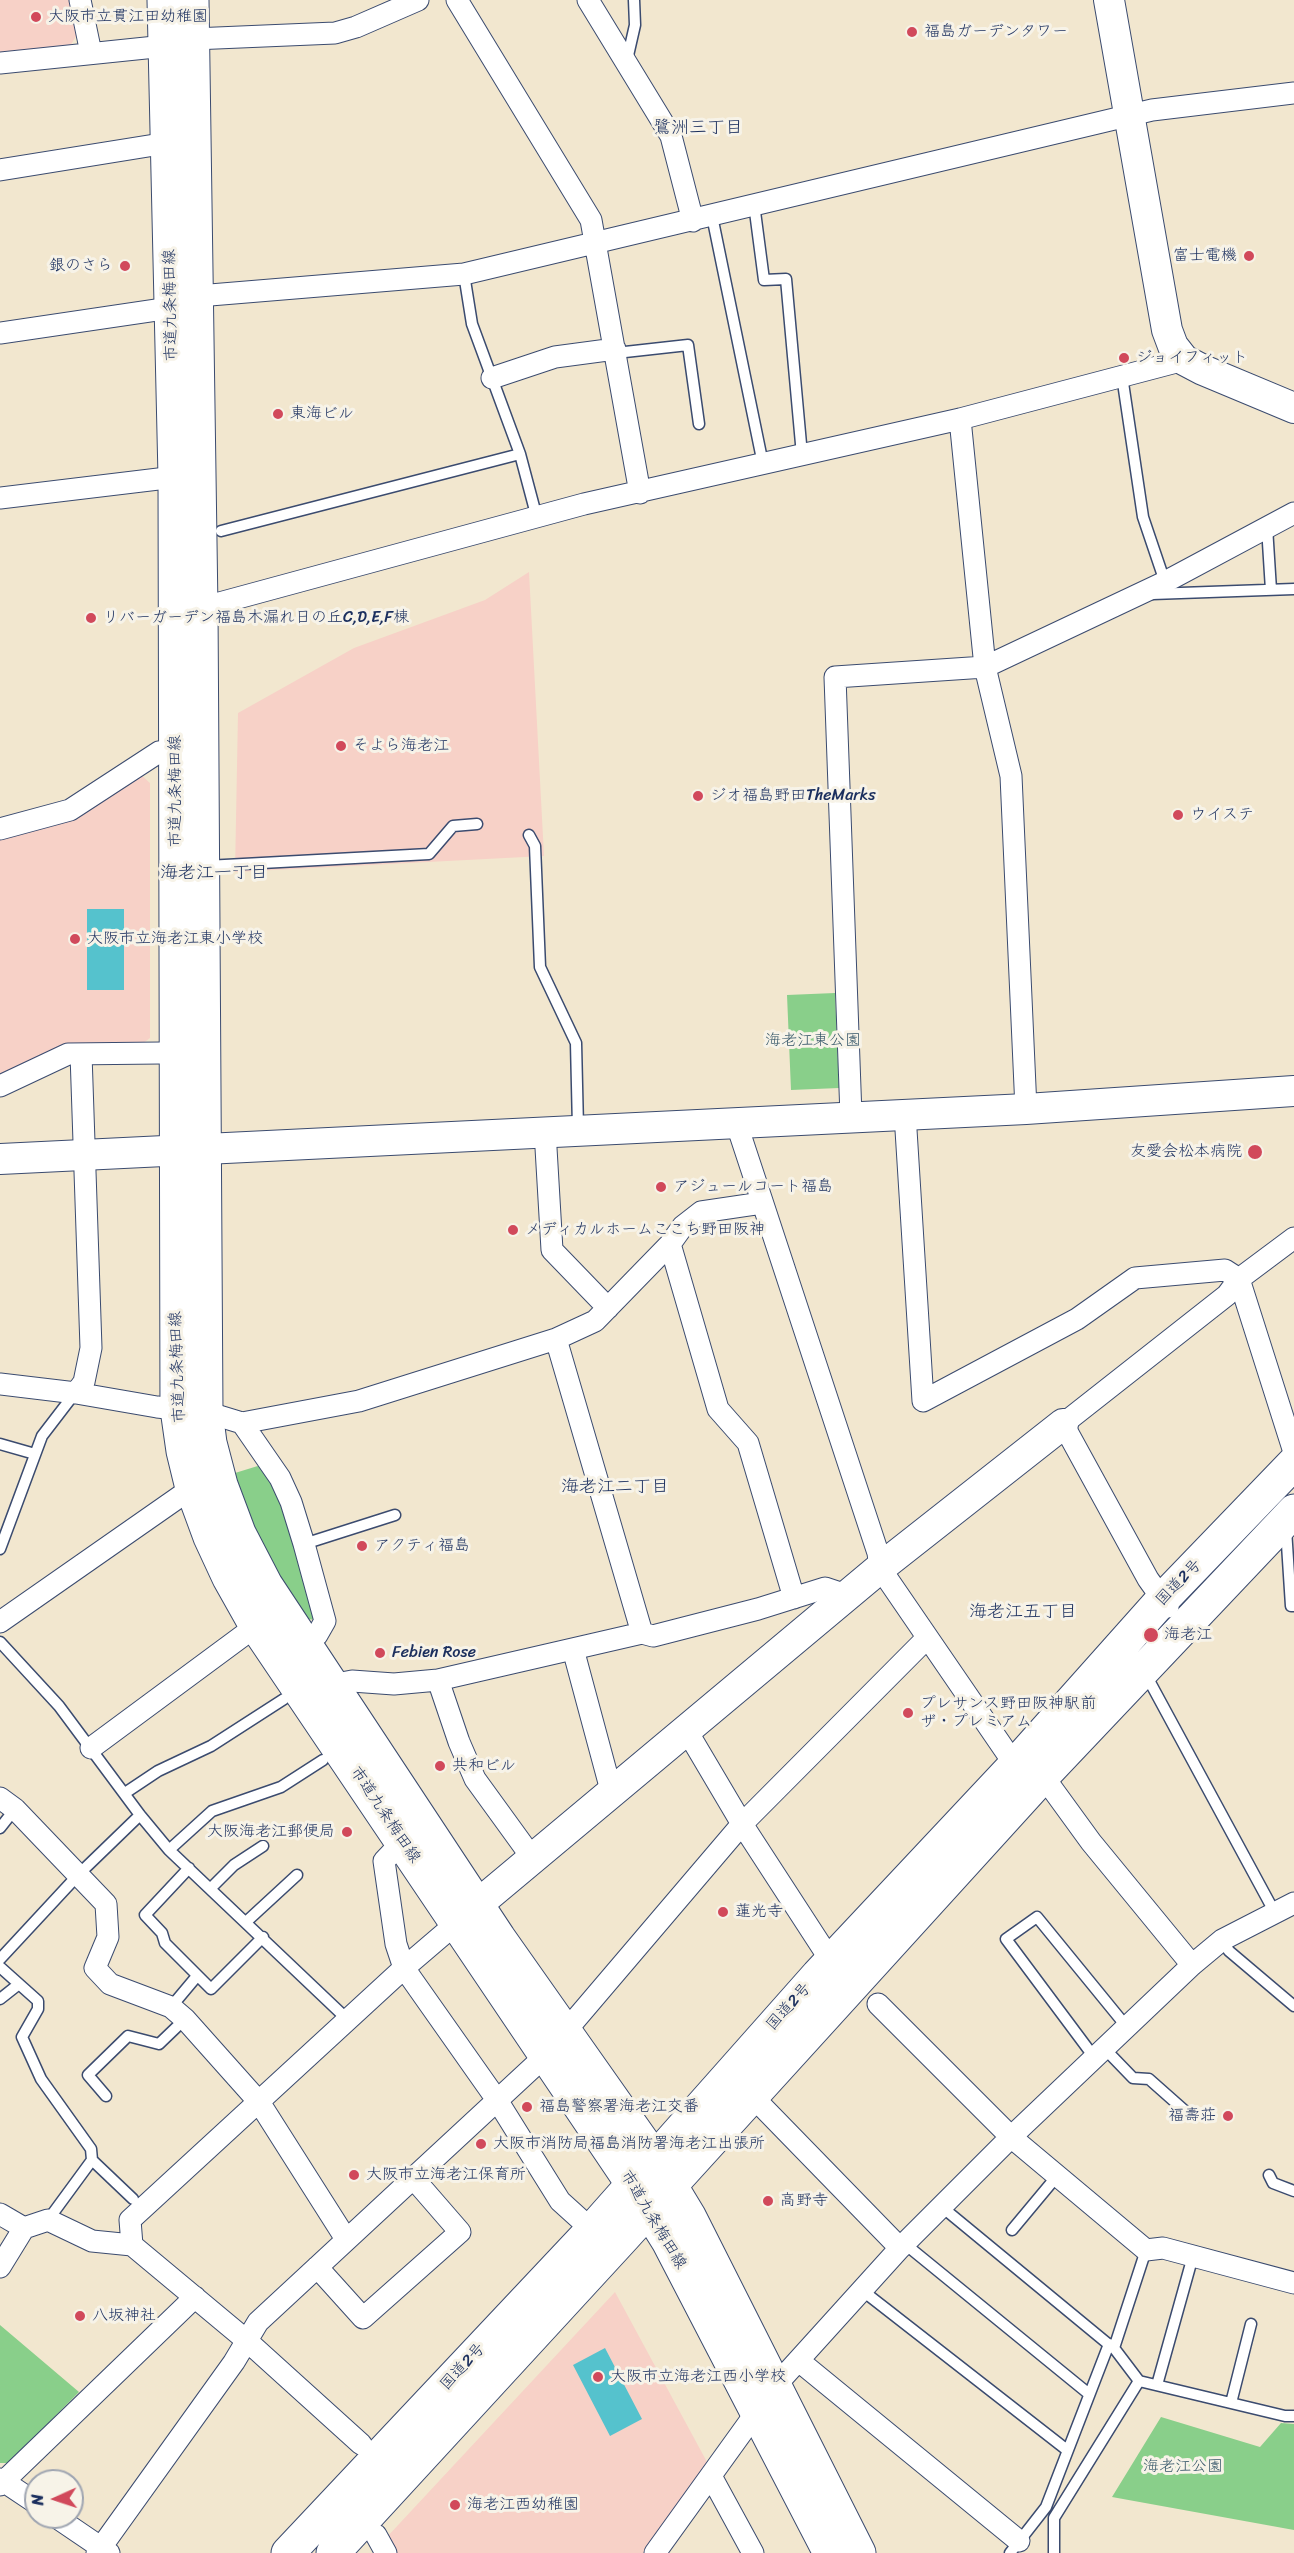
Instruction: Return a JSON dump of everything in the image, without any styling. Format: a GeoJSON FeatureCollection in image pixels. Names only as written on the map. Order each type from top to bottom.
{"type":"FeatureCollection","features":[{"type":"Feature","properties":{"kind":"main road","name":"市道九条梅田線"},"geometry":{"type":"LineString","coordinates":[[164,0],[179,43],[184,302],[188,608],[176,750],[190,1150],[192,1410],[183,1451],[192,1488],[210,1537],[229,1578],[256,1626],[402,1842],[467,1914]]}},
{"type":"Feature","properties":{"kind":"main road","name":"市道九条梅田線"},"geometry":{"type":"LineString","coordinates":[[190,1150],[203,866],[188,608],[175,477],[184,302],[167,143],[179,43],[192,0]]}},
{"type":"Feature","properties":{"kind":"main road","name":"市道九条梅田線"},"geometry":{"type":"LineString","coordinates":[[192,1410],[210,1443],[221,1485],[239,1533],[266,1585],[331,1685],[467,1914],[555,2045],[641,2197],[767,2398],[859,2553]]}},
{"type":"Feature","properties":{"kind":"main road","name":"国道2号"},"geometry":{"type":"LineString","coordinates":[[288,2553],[592,2230],[641,2197],[671,2185],[752,2096],[1029,1770],[1162,1600],[1294,1463]]}},
{"type":"Feature","properties":{"kind":"main road","name":"国道2号"},"geometry":{"type":"LineString","coordinates":[[333,2553],[641,2197],[654,2158],[831,1961],[1029,1770],[1142,1669],[1289,1515]]}},
{"type":"Feature","properties":{"kind":"main road","name":"市道九条梅田線"},"geometry":{"type":"LineString","coordinates":[[555,2045],[654,2158],[689,2216],[830,2553]]}},
{"type":"Feature","properties":{"kind":"street"},"geometry":{"type":"LineString","coordinates":[[80,0],[91,53]]}},
{"type":"Feature","properties":{"kind":"street"},"geometry":{"type":"LineString","coordinates":[[0,63],[179,43],[335,33],[356,27],[418,0]]}},
{"type":"Feature","properties":{"kind":"street"},"geometry":{"type":"LineString","coordinates":[[457,0],[591,220],[597,243],[640,493]]}},
{"type":"Feature","properties":{"kind":"street"},"geometry":{"type":"LineString","coordinates":[[588,0],[671,136],[702,218]]}},
{"type":"Feature","properties":{"kind":"street"},"geometry":{"type":"LineString","coordinates":[[1109,0],[1167,330],[1173,346],[1184,360],[1294,408]]}},
{"type":"Feature","properties":{"kind":"street"},"geometry":{"type":"LineString","coordinates":[[0,333],[184,302],[464,274],[1152,110],[1294,93]]}},
{"type":"Feature","properties":{"kind":"street"},"geometry":{"type":"LineString","coordinates":[[0,170],[167,143]]}},
{"type":"Feature","properties":{"kind":"street"},"geometry":{"type":"LineString","coordinates":[[492,378],[555,357],[615,349]]}},
{"type":"Feature","properties":{"kind":"street"},"geometry":{"type":"LineString","coordinates":[[188,608],[584,504],[960,419],[1184,360]]}},
{"type":"Feature","properties":{"kind":"street"},"geometry":{"type":"LineString","coordinates":[[960,419],[985,667],[1011,776],[1026,1109]]}},
{"type":"Feature","properties":{"kind":"street"},"geometry":{"type":"LineString","coordinates":[[0,498],[175,477]]}},
{"type":"Feature","properties":{"kind":"street"},"geometry":{"type":"LineString","coordinates":[[851,1116],[835,677],[985,667],[1139,595],[1294,513]]}},
{"type":"Feature","properties":{"kind":"street"},"geometry":{"type":"LineString","coordinates":[[0,829],[70,810],[159,752],[176,750]]}},
{"type":"Feature","properties":{"kind":"street"},"geometry":{"type":"LineString","coordinates":[[0,1086],[68,1054],[161,1053]]}},
{"type":"Feature","properties":{"kind":"street"},"geometry":{"type":"LineString","coordinates":[[76,1393],[84,1382],[91,1348],[81,1054]]}},
{"type":"Feature","properties":{"kind":"street"},"geometry":{"type":"LineString","coordinates":[[0,1159],[578,1129],[1026,1109],[1294,1091]]}},
{"type":"Feature","properties":{"kind":"street"},"geometry":{"type":"LineString","coordinates":[[905,1114],[923,1401],[1077,1318],[1135,1278],[1225,1270],[1239,1279],[1294,1452]]}},
{"type":"Feature","properties":{"kind":"street"},"geometry":{"type":"LineString","coordinates":[[736,1122],[875,1542],[880,1568],[927,1638],[1029,1770],[1192,1965]]}},
{"type":"Feature","properties":{"kind":"street"},"geometry":{"type":"LineString","coordinates":[[545,1131],[552,1250],[608,1308]]}},
{"type":"Feature","properties":{"kind":"street"},"geometry":{"type":"LineString","coordinates":[[0,1384],[192,1410],[242,1423],[359,1401],[556,1338],[594,1321],[670,1244],[683,1226],[701,1212],[762,1203]]}},
{"type":"Feature","properties":{"kind":"street"},"geometry":{"type":"LineString","coordinates":[[132,2245],[130,2220],[404,1968],[880,1568],[1227,1295],[1239,1279],[1294,1238]]}},
{"type":"Feature","properties":{"kind":"street"},"geometry":{"type":"LineString","coordinates":[[670,1244],[718,1409],[748,1443],[794,1598]]}},
{"type":"Feature","properties":{"kind":"street"},"geometry":{"type":"LineString","coordinates":[[556,1338],[642,1633]]}},
{"type":"Feature","properties":{"kind":"street"},"geometry":{"type":"LineString","coordinates":[[242,1423],[280,1478],[291,1502],[304,1544],[325,1621],[317,1635],[305,1645]]}},
{"type":"Feature","properties":{"kind":"street"},"geometry":{"type":"LineString","coordinates":[[1063,1424],[1148,1579],[1183,1626]]}},
{"type":"Feature","properties":{"kind":"street"},"geometry":{"type":"LineString","coordinates":[[0,1622],[192,1488]]}},
{"type":"Feature","properties":{"kind":"street"},"geometry":{"type":"LineString","coordinates":[[331,1685],[352,1681],[394,1684],[438,1680],[642,1633],[653,1636],[825,1588],[849,1596]]}},
{"type":"Feature","properties":{"kind":"street"},"geometry":{"type":"LineString","coordinates":[[91,1748],[256,1626]]}},
{"type":"Feature","properties":{"kind":"street"},"geometry":{"type":"LineString","coordinates":[[72,2529],[102,2551],[234,2362],[258,2322],[414,2179],[555,2045],[742,1824],[927,1638]]}},
{"type":"Feature","properties":{"kind":"street"},"geometry":{"type":"LineString","coordinates":[[573,1649],[612,1794]]}},
{"type":"Feature","properties":{"kind":"street"},"geometry":{"type":"LineString","coordinates":[[438,1680],[459,1742],[475,1779],[533,1859]]}},
{"type":"Feature","properties":{"kind":"street"},"geometry":{"type":"LineString","coordinates":[[687,1731],[742,1824],[831,1961]]}},
{"type":"Feature","properties":{"kind":"street"},"geometry":{"type":"LineString","coordinates":[[8,1803],[106,1904],[108,1937],[95,1968],[111,1984],[178,2013],[260,2102],[346,2239]]}},
{"type":"Feature","properties":{"kind":"street"},"geometry":{"type":"LineString","coordinates":[[402,1842],[384,1861],[396,1944],[404,1968],[498,2100],[560,2201],[592,2230]]}},
{"type":"Feature","properties":{"kind":"street"},"geometry":{"type":"LineString","coordinates":[[655,2553],[767,2398],[903,2246],[1011,2137],[1192,1965],[1222,1940],[1294,1903]]}},
{"type":"Feature","properties":{"kind":"street"},"geometry":{"type":"LineString","coordinates":[[878,2004],[1011,2137],[1146,2250],[1162,2248],[1294,2283]]}},
{"type":"Feature","properties":{"kind":"street"},"geometry":{"type":"LineString","coordinates":[[752,2096],[903,2246]]}},
{"type":"Feature","properties":{"kind":"street"},"geometry":{"type":"LineString","coordinates":[[317,2267],[363,2318],[460,2232],[414,2179]]}},
{"type":"Feature","properties":{"kind":"street"},"geometry":{"type":"LineString","coordinates":[[0,2214],[24,2228]]}},
{"type":"Feature","properties":{"kind":"street"},"geometry":{"type":"LineString","coordinates":[[0,2267],[24,2228],[48,2220],[92,2241],[132,2245],[246,2340],[361,2444]]}},
{"type":"Feature","properties":{"kind":"street"},"geometry":{"type":"LineString","coordinates":[[24,2496],[1,2482],[195,2298]]}},
{"type":"Feature","properties":{"kind":"street"},"geometry":{"type":"LineString","coordinates":[[799,2361],[1015,2547]]}},
{"type":"Feature","properties":{"kind":"street"},"geometry":{"type":"LineString","coordinates":[[711,2476],[753,2553]]}},
{"type":"Feature","properties":{"kind":"lane"},"geometry":{"type":"LineString","coordinates":[[627,63],[635,25],[634,0]]}},
{"type":"Feature","properties":{"kind":"lane"},"geometry":{"type":"LineString","coordinates":[[754,204],[764,280],[786,279],[802,455]]}},
{"type":"Feature","properties":{"kind":"lane"},"geometry":{"type":"LineString","coordinates":[[702,218],[763,464]]}},
{"type":"Feature","properties":{"kind":"lane"},"geometry":{"type":"LineString","coordinates":[[464,274],[472,324],[520,454],[537,518]]}},
{"type":"Feature","properties":{"kind":"lane"},"geometry":{"type":"LineString","coordinates":[[615,349],[625,352],[688,345],[699,424]]}},
{"type":"Feature","properties":{"kind":"lane"},"geometry":{"type":"LineString","coordinates":[[1122,376],[1143,517],[1165,582]]}},
{"type":"Feature","properties":{"kind":"lane"},"geometry":{"type":"LineString","coordinates":[[221,531],[520,454]]}},
{"type":"Feature","properties":{"kind":"lane"},"geometry":{"type":"LineString","coordinates":[[1267,527],[1271,590]]}},
{"type":"Feature","properties":{"kind":"lane"},"geometry":{"type":"LineString","coordinates":[[1139,595],[1294,589]]}},
{"type":"Feature","properties":{"kind":"lane"},"geometry":{"type":"LineString","coordinates":[[203,866],[429,854],[453,826],[477,824]]}},
{"type":"Feature","properties":{"kind":"lane"},"geometry":{"type":"LineString","coordinates":[[529,835],[535,846],[540,967],[576,1043],[578,1129]]}},
{"type":"Feature","properties":{"kind":"lane"},"geometry":{"type":"LineString","coordinates":[[1,1542],[42,1436],[76,1393]]}},
{"type":"Feature","properties":{"kind":"lane"},"geometry":{"type":"LineString","coordinates":[[0,1444],[35,1454]]}},
{"type":"Feature","properties":{"kind":"lane"},"geometry":{"type":"LineString","coordinates":[[304,1544],[394,1515]]}},
{"type":"Feature","properties":{"kind":"lane"},"geometry":{"type":"LineString","coordinates":[[1289,1515],[1291,1606],[1294,1606]]}},
{"type":"Feature","properties":{"kind":"lane"},"geometry":{"type":"LineString","coordinates":[[0,1642],[59,1706],[169,1850],[348,2020]]}},
{"type":"Feature","properties":{"kind":"lane"},"geometry":{"type":"LineString","coordinates":[[1142,1669],[1275,1913]]}},
{"type":"Feature","properties":{"kind":"lane"},"geometry":{"type":"LineString","coordinates":[[124,1793],[158,1771],[211,1746],[284,1699]]}},
{"type":"Feature","properties":{"kind":"lane"},"geometry":{"type":"LineString","coordinates":[[169,1850],[212,1811],[281,1787],[323,1760]]}},
{"type":"Feature","properties":{"kind":"lane"},"geometry":{"type":"LineString","coordinates":[[0,1828],[8,1803]]}},
{"type":"Feature","properties":{"kind":"lane"},"geometry":{"type":"LineString","coordinates":[[0,1959],[79,1874],[140,1815]]}},
{"type":"Feature","properties":{"kind":"lane"},"geometry":{"type":"LineString","coordinates":[[211,1888],[234,1865],[263,1846]]}},
{"type":"Feature","properties":{"kind":"lane"},"geometry":{"type":"LineString","coordinates":[[189,1868],[145,1915],[162,1933],[165,1943],[197,1976],[211,1989],[263,1937]]}},
{"type":"Feature","properties":{"kind":"lane"},"geometry":{"type":"LineString","coordinates":[[246,1922],[297,1875]]}},
{"type":"Feature","properties":{"kind":"lane"},"geometry":{"type":"LineString","coordinates":[[1126,2026],[1037,1917],[1006,1939],[1099,2053],[1133,2078],[1149,2079],[1184,2109]]}},
{"type":"Feature","properties":{"kind":"lane"},"geometry":{"type":"LineString","coordinates":[[1222,1940],[1229,1951],[1294,2006]]}},
{"type":"Feature","properties":{"kind":"lane"},"geometry":{"type":"LineString","coordinates":[[0,1967],[38,2001],[38,2009],[22,2037],[41,2079],[91,2149],[92,2160],[133,2199]]}},
{"type":"Feature","properties":{"kind":"lane"},"geometry":{"type":"LineString","coordinates":[[106,2096],[88,2075],[128,2036],[159,2044],[197,1976]]}},
{"type":"Feature","properties":{"kind":"lane"},"geometry":{"type":"LineString","coordinates":[[0,1999],[19,1984]]}},
{"type":"Feature","properties":{"kind":"lane"},"geometry":{"type":"LineString","coordinates":[[48,2220],[92,2160]]}},
{"type":"Feature","properties":{"kind":"lane"},"geometry":{"type":"LineString","coordinates":[[1269,2175],[1273,2183],[1294,2191]]}},
{"type":"Feature","properties":{"kind":"lane"},"geometry":{"type":"LineString","coordinates":[[1012,2230],[1057,2176]]}},
{"type":"Feature","properties":{"kind":"lane"},"geometry":{"type":"LineString","coordinates":[[942,2207],[1111,2346],[1139,2381],[1294,2416]]}},
{"type":"Feature","properties":{"kind":"lane"},"geometry":{"type":"LineString","coordinates":[[903,2246],[1089,2394]]}},
{"type":"Feature","properties":{"kind":"lane"},"geometry":{"type":"LineString","coordinates":[[1015,2547],[1046,2507],[1089,2394],[1111,2346],[1146,2250]]}},
{"type":"Feature","properties":{"kind":"lane"},"geometry":{"type":"LineString","coordinates":[[1157,2385],[1193,2256]]}},
{"type":"Feature","properties":{"kind":"lane"},"geometry":{"type":"LineString","coordinates":[[863,2290],[1067,2450]]}},
{"type":"Feature","properties":{"kind":"lane"},"geometry":{"type":"LineString","coordinates":[[1231,2403],[1251,2324]]}},
{"type":"Feature","properties":{"kind":"lane"},"geometry":{"type":"LineString","coordinates":[[1054,2553],[1054,2518],[1139,2381]]}},
{"type":"Feature","properties":{"kind":"lane"},"geometry":{"type":"LineString","coordinates":[[1046,2507],[1057,2513]]}},
{"type":"Feature","properties":{"kind":"shaded area","name":"大阪市立貫江田幼稚園"},"geometry":{"type":"Polygon","coordinates":[[[0,0],[69,0],[77,35],[70,46],[0,55],[0,0]]]}},
{"type":"Feature","properties":{"kind":"shaded area"},"geometry":{"type":"Polygon","coordinates":[[[529,572],[544,856],[235,872],[238,713],[354,648],[485,600],[529,572]]]}},
{"type":"Feature","properties":{"kind":"shaded area","name":"大阪市立海老江東小学校"},"geometry":{"type":"Polygon","coordinates":[[[140,774],[150,783],[150,1038],[142,1044],[0,1082],[0,840],[73,820],[140,774]]]}},
{"type":"Feature","properties":{"kind":"shaded area","name":"大阪市立海老江西小学校"},"geometry":{"type":"Polygon","coordinates":[[[615,2292],[707,2462],[643,2553],[394,2553],[386,2538],[615,2292]]]}},
{"type":"Feature","properties":{"kind":"green space","name":"海老江東公園"},"geometry":{"type":"Polygon","coordinates":[[[835,993],[839,1088],[791,1090],[787,995],[835,993]]]}},
{"type":"Feature","properties":{"kind":"green space"},"geometry":{"type":"Polygon","coordinates":[[[261,1465],[293,1520],[316,1620],[306,1619],[296,1612],[250,1525],[235,1473],[261,1465]]]}},
{"type":"Feature","properties":{"kind":"green space"},"geometry":{"type":"Polygon","coordinates":[[[0,2325],[79,2392],[9,2463],[0,2463],[0,2325]]]}},
{"type":"Feature","properties":{"kind":"green space","name":"海老江公園"},"geometry":{"type":"Polygon","coordinates":[[[1161,2417],[1260,2447],[1281,2423],[1294,2424],[1294,2530],[1112,2497],[1161,2417]]]}},
{"type":"Feature","properties":{"kind":"water"},"geometry":{"type":"Polygon","coordinates":[[[87,909],[124,909],[124,990],[87,990],[87,909]]]}},
{"type":"Feature","properties":{"kind":"water"},"geometry":{"type":"Polygon","coordinates":[[[605,2348],[642,2419],[610,2436],[573,2365],[605,2348]]]}},
{"type":"Feature","properties":{"kind":"place","name":"大阪市立貫江田幼稚園"},"geometry":{"type":"Point","coordinates":[36,17]}},
{"type":"Feature","properties":{"kind":"place","name":"福島ガーデンタワー"},"geometry":{"type":"Point","coordinates":[912,32]}},
{"type":"Feature","properties":{"kind":"place","name":"富士電機"},"geometry":{"type":"Point","coordinates":[1249,256]}},
{"type":"Feature","properties":{"kind":"place","name":"銀のさら"},"geometry":{"type":"Point","coordinates":[125,266]}},
{"type":"Feature","properties":{"kind":"place","name":"ジョイフィット"},"geometry":{"type":"Point","coordinates":[1124,358]}},
{"type":"Feature","properties":{"kind":"place","name":"東海ビル"},"geometry":{"type":"Point","coordinates":[278,414]}},
{"type":"Feature","properties":{"kind":"place","name":"リバーガーデン福島木漏れ日の丘C,D,E,F棟"},"geometry":{"type":"Point","coordinates":[91,618]}},
{"type":"Feature","properties":{"kind":"place","name":"そよら海老江"},"geometry":{"type":"Point","coordinates":[341,746]}},
{"type":"Feature","properties":{"kind":"place","name":"ジオ福島野田TheMarks"},"geometry":{"type":"Point","coordinates":[698,796]}},
{"type":"Feature","properties":{"kind":"place","name":"ウイステ"},"geometry":{"type":"Point","coordinates":[1178,815]}},
{"type":"Feature","properties":{"kind":"place","name":"大阪市立海老江東小学校"},"geometry":{"type":"Point","coordinates":[75,939]}},
{"type":"Feature","properties":{"kind":"place","name":"友愛会松本病院"},"geometry":{"type":"Point","coordinates":[1255,1152]}},
{"type":"Feature","properties":{"kind":"place","name":"アジュールコート福島"},"geometry":{"type":"Point","coordinates":[661,1187]}},
{"type":"Feature","properties":{"kind":"place","name":"メディカルホームここち野田阪神"},"geometry":{"type":"Point","coordinates":[513,1230]}},
{"type":"Feature","properties":{"kind":"place","name":"アクティ福島"},"geometry":{"type":"Point","coordinates":[362,1546]}},
{"type":"Feature","properties":{"kind":"place","name":"海老江"},"geometry":{"type":"Point","coordinates":[1151,1635]}},
{"type":"Feature","properties":{"kind":"place","name":"Febien Rose"},"geometry":{"type":"Point","coordinates":[380,1653]}},
{"type":"Feature","properties":{"kind":"place","name":"プレサンス野田阪神駅前 ザ・プレミアム"},"geometry":{"type":"Point","coordinates":[908,1713]}},
{"type":"Feature","properties":{"kind":"place","name":"共和ビル"},"geometry":{"type":"Point","coordinates":[440,1766]}},
{"type":"Feature","properties":{"kind":"place","name":"大阪海老江郵便局"},"geometry":{"type":"Point","coordinates":[347,1832]}},
{"type":"Feature","properties":{"kind":"place","name":"蓮光寺"},"geometry":{"type":"Point","coordinates":[723,1912]}},
{"type":"Feature","properties":{"kind":"place","name":"福島警察署海老江交番"},"geometry":{"type":"Point","coordinates":[527,2107]}},
{"type":"Feature","properties":{"kind":"place","name":"福壽荘"},"geometry":{"type":"Point","coordinates":[1228,2116]}},
{"type":"Feature","properties":{"kind":"place","name":"大阪市消防局福島消防署海老江出張所"},"geometry":{"type":"Point","coordinates":[481,2144]}},
{"type":"Feature","properties":{"kind":"place","name":"大阪市立海老江保育所"},"geometry":{"type":"Point","coordinates":[354,2175]}},
{"type":"Feature","properties":{"kind":"place","name":"高野寺"},"geometry":{"type":"Point","coordinates":[768,2201]}},
{"type":"Feature","properties":{"kind":"place","name":"八坂神社"},"geometry":{"type":"Point","coordinates":[80,2316]}},
{"type":"Feature","properties":{"kind":"place","name":"大阪市立海老江西小学校"},"geometry":{"type":"Point","coordinates":[598,2377]}},
{"type":"Feature","properties":{"kind":"place","name":"海老江西幼稚園"},"geometry":{"type":"Point","coordinates":[455,2505]}},
{"type":"Feature","properties":{"kind":"district","name":"鷺洲三丁目"},"geometry":{"type":"Point","coordinates":[698,128]}},
{"type":"Feature","properties":{"kind":"district","name":"海老江一丁目"},"geometry":{"type":"Point","coordinates":[214,873]}},
{"type":"Feature","properties":{"kind":"district","name":"海老江二丁目"},"geometry":{"type":"Point","coordinates":[615,1487]}},
{"type":"Feature","properties":{"kind":"district","name":"海老江五丁目"},"geometry":{"type":"Point","coordinates":[1023,1612]}}]}
